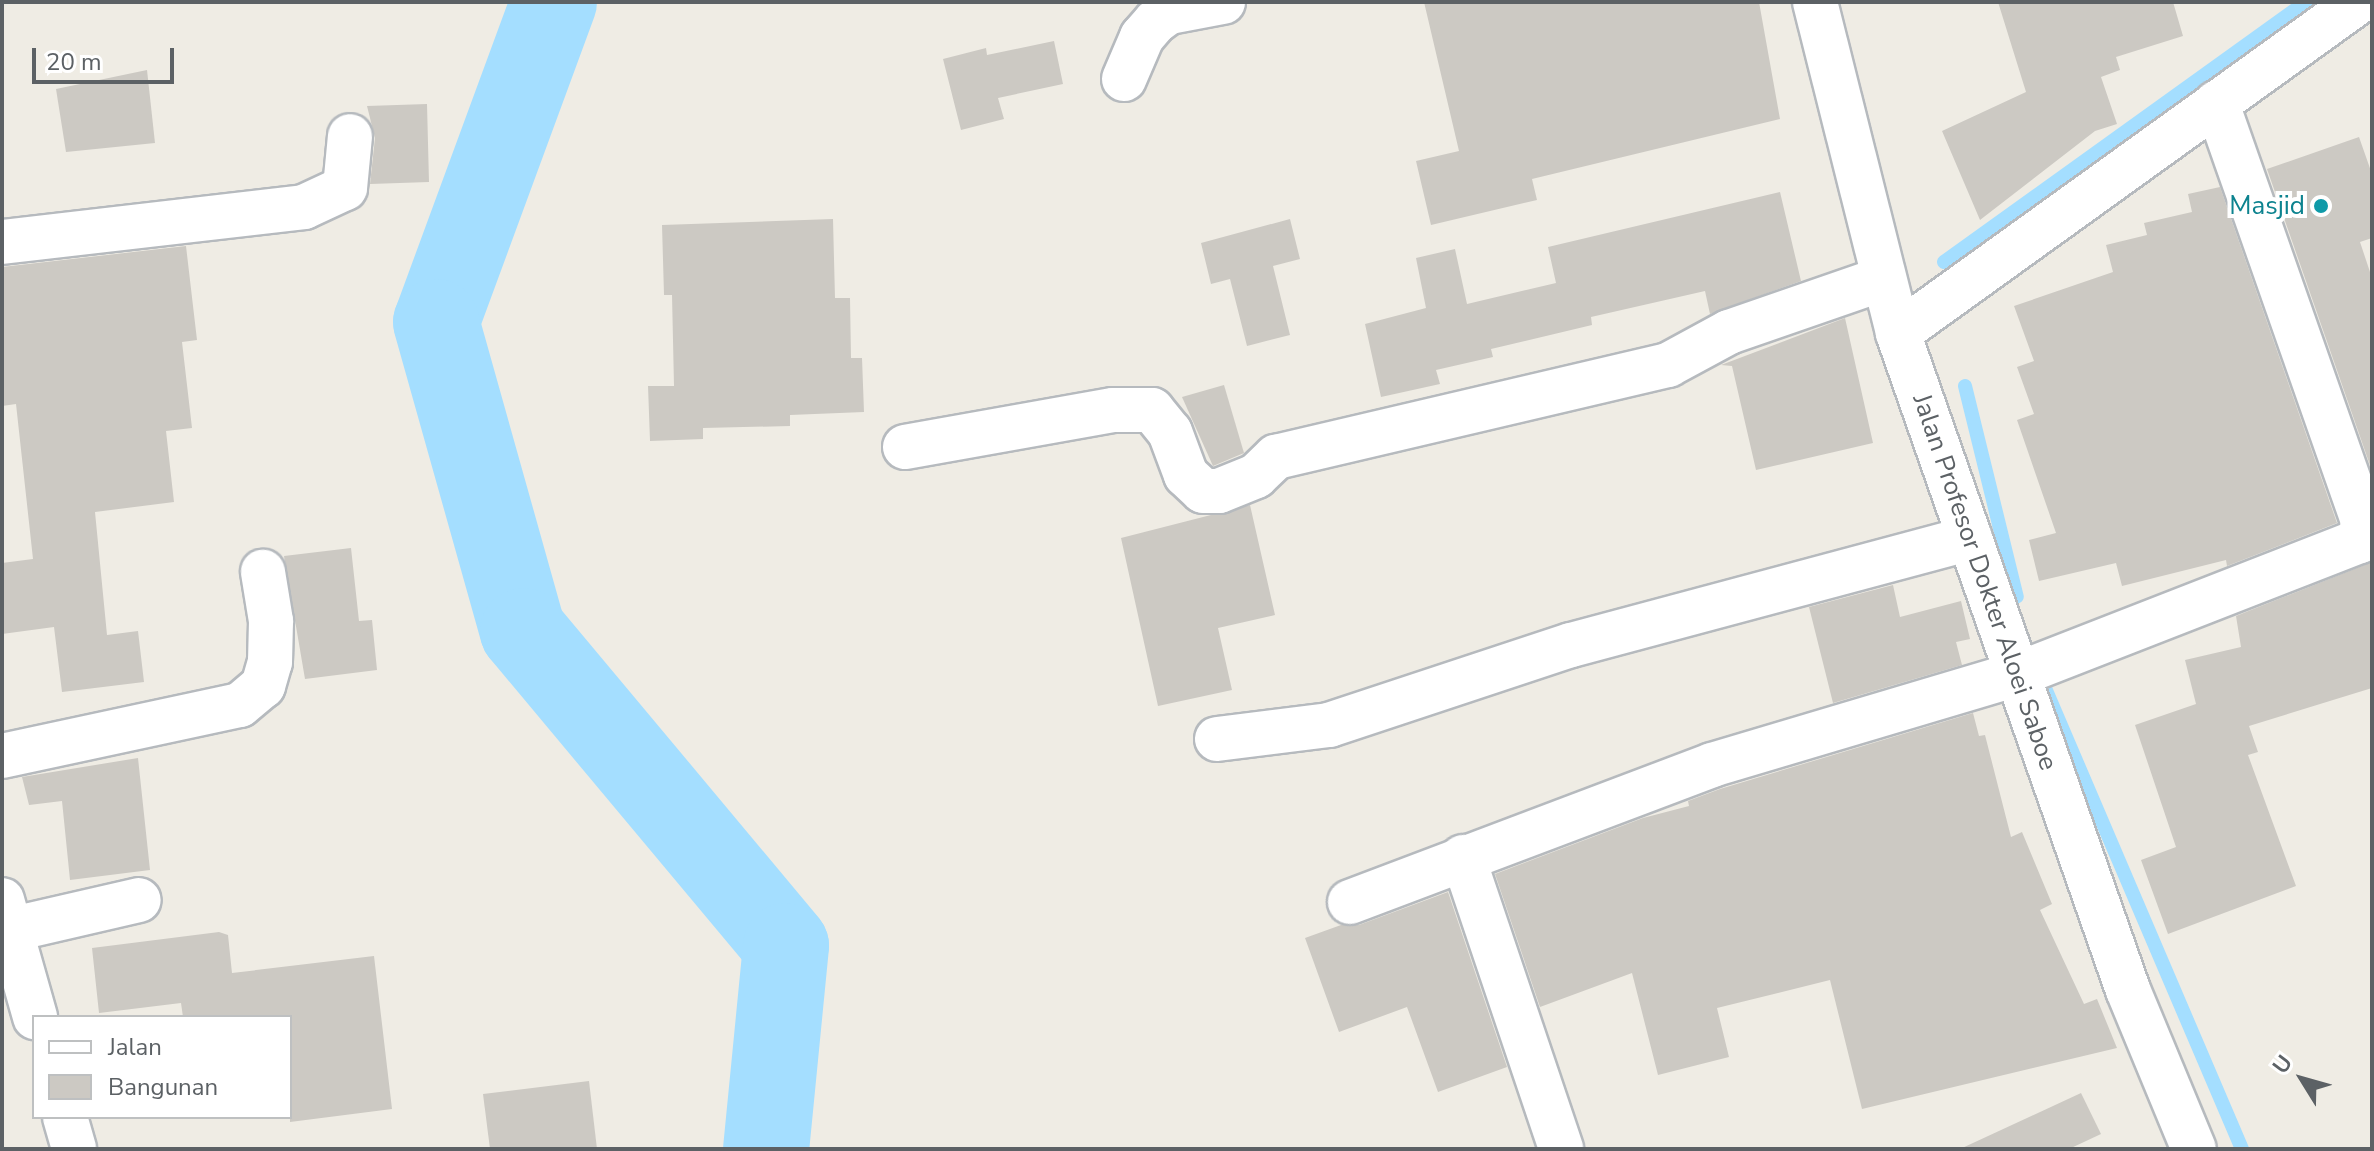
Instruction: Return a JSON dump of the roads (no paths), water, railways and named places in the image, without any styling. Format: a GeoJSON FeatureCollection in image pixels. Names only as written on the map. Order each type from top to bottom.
{"type":"FeatureCollection","features":[{"type":"Feature","properties":{"kind":"street"},"geometry":{"type":"LineString","coordinates":[[1124,79],[1142,37],[1155,22],[1169,12],[1223,2]]}},
{"type":"Feature","properties":{"kind":"street","name":"Jalan Profesor Dokter Aloei Saboe"},"geometry":{"type":"LineString","coordinates":[[1815,2],[1898,333],[2021,673],[2128,990],[2194,1149]]}},
{"type":"Feature","properties":{"kind":"street"},"geometry":{"type":"LineString","coordinates":[[1898,333],[2358,2]]}},
{"type":"Feature","properties":{"kind":"street"},"geometry":{"type":"LineString","coordinates":[[1350,902],[1712,765],[2021,673],[2350,549],[2360,541],[2363,521],[2217,103]]}},
{"type":"Feature","properties":{"kind":"street"},"geometry":{"type":"LineString","coordinates":[[2,242],[304,207],[345,188],[350,136]]}},
{"type":"Feature","properties":{"kind":"street"},"geometry":{"type":"LineString","coordinates":[[905,447],[1113,410],[1152,410],[1170,432],[1186,475],[1203,491],[1219,491],[1256,476],[1276,457],[1668,365],[1729,332],[1882,279]]}},
{"type":"Feature","properties":{"kind":"street"},"geometry":{"type":"LineString","coordinates":[[1217,739],[1329,725],[1571,645],[1970,538]]}},
{"type":"Feature","properties":{"kind":"street"},"geometry":{"type":"LineString","coordinates":[[2,756],[240,705],[263,686],[270,662],[271,621],[263,572]]}},
{"type":"Feature","properties":{"kind":"street"},"geometry":{"type":"LineString","coordinates":[[1463,857],[1561,1149]]}},
{"type":"Feature","properties":{"kind":"street"},"geometry":{"type":"LineString","coordinates":[[34,1015],[6,915],[139,900]]}},
{"type":"Feature","properties":{"kind":"street"},"geometry":{"type":"LineString","coordinates":[[66,1119],[74,1149]]}},
{"type":"Feature","properties":{"kind":"waterway"},"geometry":{"type":"LineString","coordinates":[[554,2],[436,322],[523,631],[786,946],[766,1149]]}},
{"type":"Feature","properties":{"kind":"waterway"},"geometry":{"type":"LineString","coordinates":[[1944,262],[2306,2]]}},
{"type":"Feature","properties":{"kind":"waterway"},"geometry":{"type":"LineString","coordinates":[[1965,386],[2017,597]]}},
{"type":"Feature","properties":{"kind":"waterway"},"geometry":{"type":"LineString","coordinates":[[2042,681],[2242,1149]]}},
{"type":"Feature","properties":{"kind":"place","name":"Masjid"},"geometry":{"type":"Point","coordinates":[2321,206]}}]}
